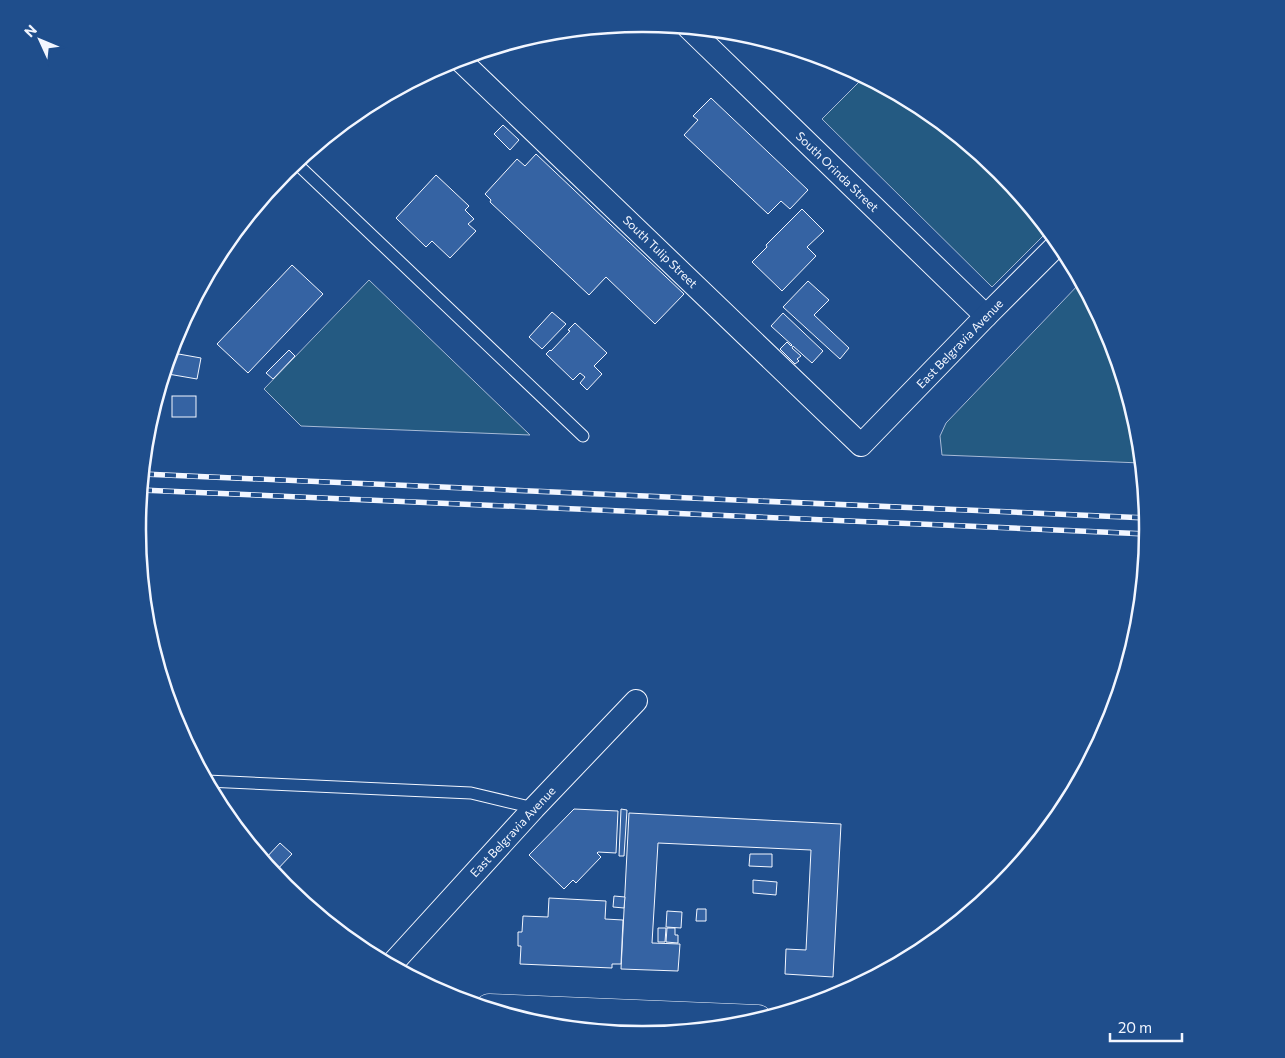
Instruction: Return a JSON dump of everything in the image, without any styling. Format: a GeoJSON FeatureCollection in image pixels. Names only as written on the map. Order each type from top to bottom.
{"type":"FeatureCollection","features":[{"type":"Feature","properties":{"kind":"street","name":"South Orinda Street"},"geometry":{"type":"LineString","coordinates":[[696,36],[986,316]]}},
{"type":"Feature","properties":{"kind":"street","name":"South Tulip Street"},"geometry":{"type":"LineString","coordinates":[[465,65],[862,445]]}},
{"type":"Feature","properties":{"kind":"street","name":"East Belgravia Avenue"},"geometry":{"type":"LineString","coordinates":[[862,445],[1052,249]]}},
{"type":"Feature","properties":{"kind":"street","name":"East Belgravia Avenue"},"geometry":{"type":"LineString","coordinates":[[396,960],[534,808],[636,701]]}},
{"type":"Feature","properties":{"kind":"street"},"geometry":{"type":"LineString","coordinates":[[514,1009],[728,1018]]}},
{"type":"Feature","properties":{"kind":"lane"},"geometry":{"type":"LineString","coordinates":[[302,168],[583,436]]}},
{"type":"Feature","properties":{"kind":"lane"},"geometry":{"type":"LineString","coordinates":[[216,781],[471,793],[534,808]]}},
{"type":"Feature","properties":{"kind":"shaded area"},"geometry":{"type":"Polygon","coordinates":[[[859,82],[891,99],[945,135],[970,156],[1016,202],[1043,236],[992,287],[822,119],[859,82]]]}},
{"type":"Feature","properties":{"kind":"shaded area"},"geometry":{"type":"Polygon","coordinates":[[[369,280],[530,435],[301,426],[264,389],[369,280]]]}},
{"type":"Feature","properties":{"kind":"shaded area"},"geometry":{"type":"Polygon","coordinates":[[[1076,288],[1088,309],[1113,369],[1122,400],[1135,463],[942,455],[940,436],[946,423],[1076,288]]]}},
{"type":"Feature","properties":{"kind":"building"},"geometry":{"type":"Polygon","coordinates":[[[711,98],[808,190],[790,209],[781,201],[768,214],[684,135],[698,120],[693,116],[711,98]]]}},
{"type":"Feature","properties":{"kind":"building"},"geometry":{"type":"Polygon","coordinates":[[[503,125],[519,140],[510,150],[494,134],[503,125]]]}},
{"type":"Feature","properties":{"kind":"building"},"geometry":{"type":"Polygon","coordinates":[[[536,154],[684,294],[655,324],[606,277],[589,295],[490,202],[491,200],[485,194],[517,159],[525,166],[536,154]]]}},
{"type":"Feature","properties":{"kind":"building"},"geometry":{"type":"Polygon","coordinates":[[[436,175],[469,206],[465,210],[474,219],[468,224],[476,231],[450,258],[432,241],[426,247],[396,218],[436,175]]]}},
{"type":"Feature","properties":{"kind":"building"},"geometry":{"type":"Polygon","coordinates":[[[802,209],[824,231],[807,247],[816,256],[782,291],[752,262],[802,209]]]}},
{"type":"Feature","properties":{"kind":"building"},"geometry":{"type":"Polygon","coordinates":[[[292,265],[323,294],[248,373],[217,344],[292,265]]]}},
{"type":"Feature","properties":{"kind":"building"},"geometry":{"type":"Polygon","coordinates":[[[808,281],[829,300],[814,315],[849,348],[840,359],[783,307],[808,281]]]}},
{"type":"Feature","properties":{"kind":"building"},"geometry":{"type":"Polygon","coordinates":[[[552,312],[566,324],[542,349],[529,337],[552,312]]]}},
{"type":"Feature","properties":{"kind":"building"},"geometry":{"type":"Polygon","coordinates":[[[783,313],[823,351],[812,363],[793,346],[792,348],[801,356],[795,364],[780,349],[787,342],[792,345],[771,326],[783,313]]]}},
{"type":"Feature","properties":{"kind":"building"},"geometry":{"type":"Polygon","coordinates":[[[575,323],[607,353],[594,366],[602,374],[587,390],[580,383],[585,377],[580,373],[573,380],[546,354],[570,331],[568,330],[575,323]]]}},
{"type":"Feature","properties":{"kind":"building"},"geometry":{"type":"Polygon","coordinates":[[[289,350],[295,356],[273,379],[266,373],[289,350]]]}},
{"type":"Feature","properties":{"kind":"building"},"geometry":{"type":"Polygon","coordinates":[[[178,354],[201,358],[197,379],[170,374],[178,354]]]}},
{"type":"Feature","properties":{"kind":"building"},"geometry":{"type":"Polygon","coordinates":[[[172,396],[196,396],[196,417],[172,417],[172,396]]]}},
{"type":"Feature","properties":{"kind":"building"},"geometry":{"type":"Polygon","coordinates":[[[574,809],[618,811],[616,853],[598,852],[601,857],[576,883],[573,880],[564,889],[529,855],[574,809]]]}},
{"type":"Feature","properties":{"kind":"building"},"geometry":{"type":"Polygon","coordinates":[[[621,809],[627,810],[624,856],[619,856],[621,809]]]}},
{"type":"Feature","properties":{"kind":"building"},"geometry":{"type":"Polygon","coordinates":[[[629,813],[841,824],[833,977],[785,974],[786,949],[806,950],[811,850],[658,843],[652,943],[680,944],[678,971],[621,969],[629,813]]]}},
{"type":"Feature","properties":{"kind":"building"},"geometry":{"type":"Polygon","coordinates":[[[280,843],[292,854],[279,867],[268,855],[280,843]]]}},
{"type":"Feature","properties":{"kind":"building"},"geometry":{"type":"Polygon","coordinates":[[[750,854],[772,854],[772,867],[749,866],[750,854]]]}},
{"type":"Feature","properties":{"kind":"building"},"geometry":{"type":"Polygon","coordinates":[[[753,880],[777,882],[776,895],[753,893],[753,880]]]}},
{"type":"Feature","properties":{"kind":"building"},"geometry":{"type":"Polygon","coordinates":[[[614,896],[625,897],[624,908],[613,907],[614,896]]]}},
{"type":"Feature","properties":{"kind":"building"},"geometry":{"type":"Polygon","coordinates":[[[549,898],[606,901],[605,919],[623,920],[621,964],[612,964],[612,968],[520,964],[521,946],[518,946],[518,932],[522,932],[523,916],[548,917],[549,898]]]}},
{"type":"Feature","properties":{"kind":"building"},"geometry":{"type":"Polygon","coordinates":[[[697,909],[706,909],[706,921],[696,921],[697,909]]]}},
{"type":"Feature","properties":{"kind":"building"},"geometry":{"type":"Polygon","coordinates":[[[667,911],[682,912],[681,928],[666,927],[667,911]]]}},
{"type":"Feature","properties":{"kind":"building"},"geometry":{"type":"Polygon","coordinates":[[[658,928],[666,928],[665,942],[658,942],[658,928]]]}},
{"type":"Feature","properties":{"kind":"building"},"geometry":{"type":"Polygon","coordinates":[[[667,928],[675,928],[675,935],[678,935],[678,943],[666,942],[667,928]]]}},
{"type":"Feature","properties":{"kind":"railway"},"geometry":{"type":"LineString","coordinates":[[149,474],[1139,518]]}},
{"type":"Feature","properties":{"kind":"railway"},"geometry":{"type":"LineString","coordinates":[[148,490],[1139,534]]}}]}
